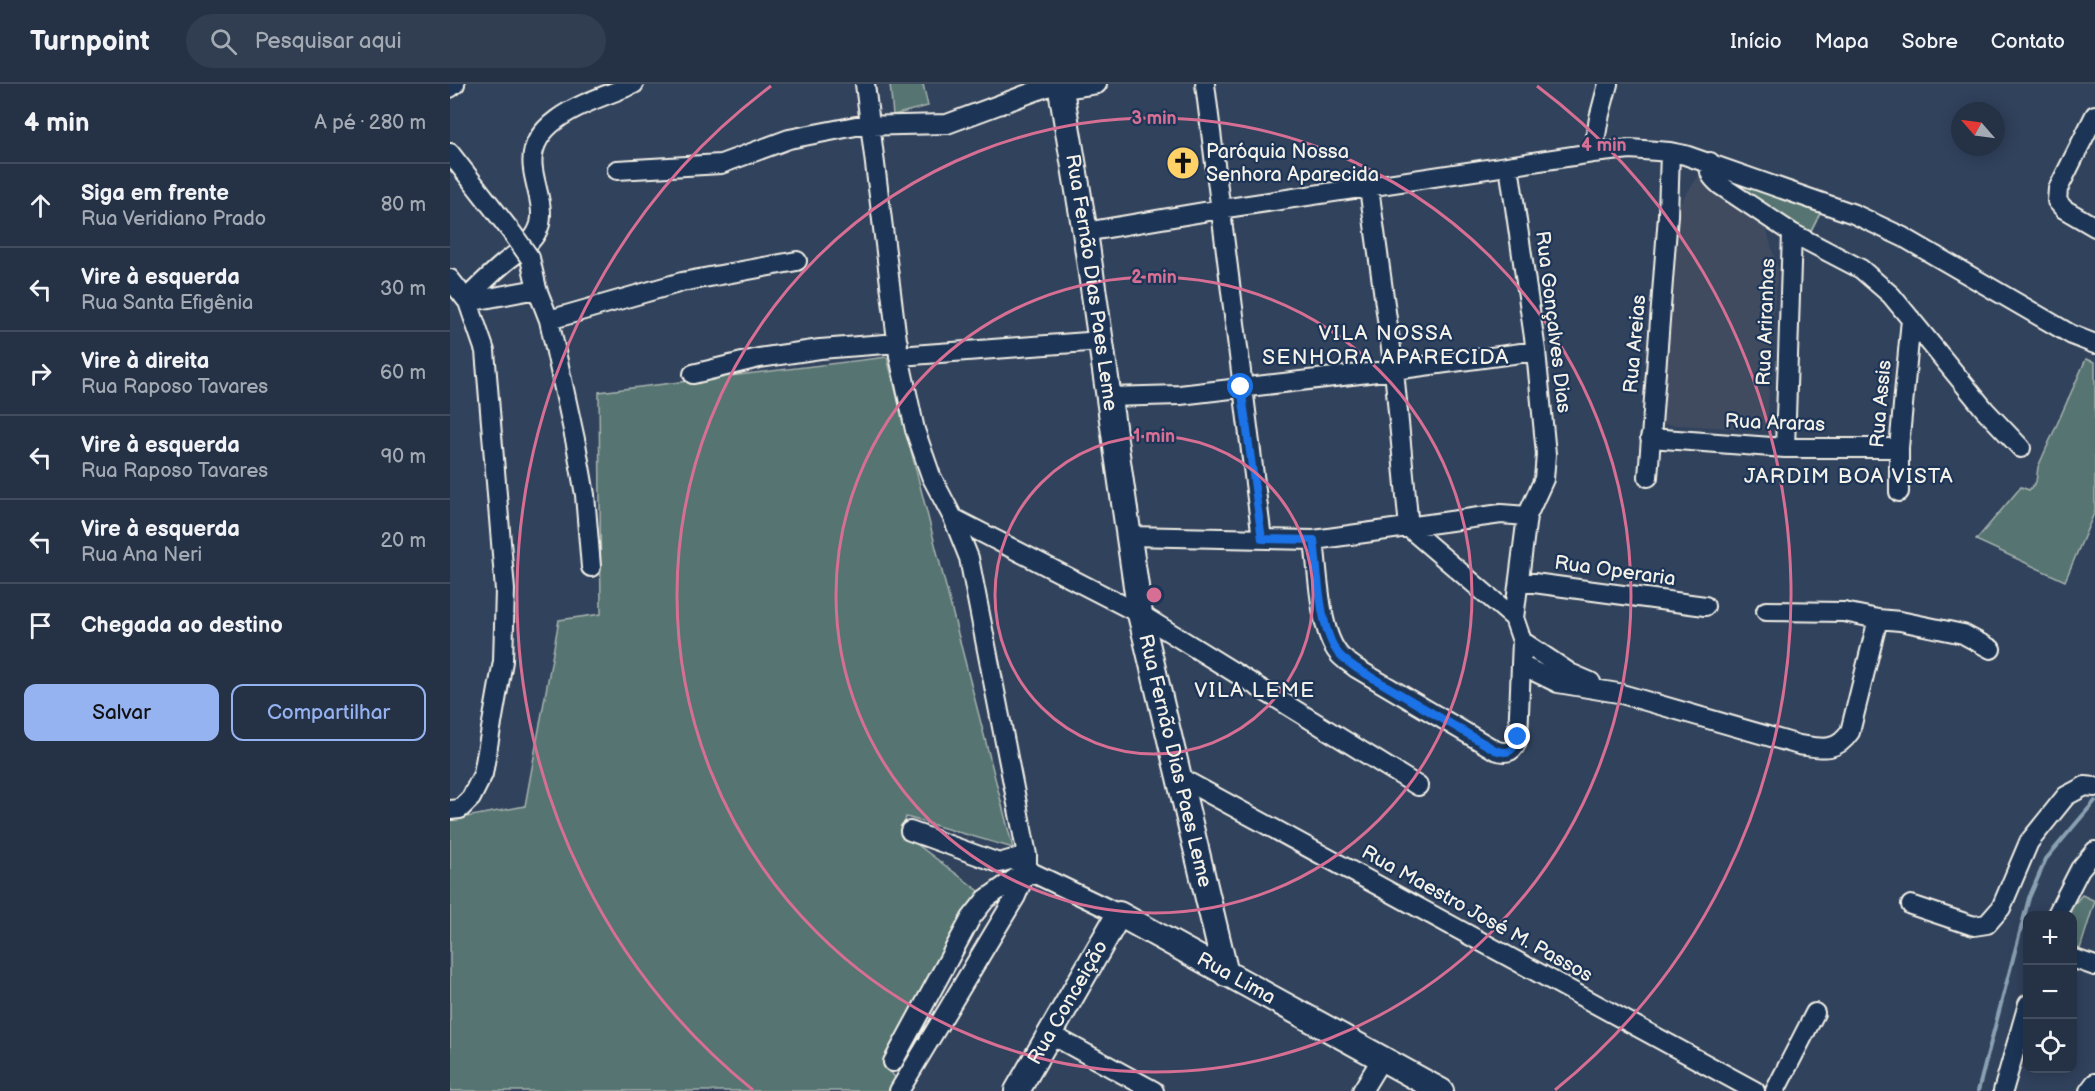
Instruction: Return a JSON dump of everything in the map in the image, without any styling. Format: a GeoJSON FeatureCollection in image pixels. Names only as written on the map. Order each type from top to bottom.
{"type":"FeatureCollection","features":[{"type":"Feature","properties":{"kind":"main road","name":"Rua Fernão Dias Paes Leme"},"geometry":{"type":"LineString","coordinates":[[1061,85],[1085,232],[1140,614],[1226,974]]}},
{"type":"Feature","properties":{"kind":"main road","name":"Rua Lima"},"geometry":{"type":"LineString","coordinates":[[1119,914],[1441,1091]]}},
{"type":"Feature","properties":{"kind":"main road","name":"Rua Conceição"},"geometry":{"type":"LineString","coordinates":[[1017,1091],[1119,914]]}},
{"type":"Feature","properties":{"kind":"street"},"geometry":{"type":"LineString","coordinates":[[450,88],[454,84]]}},
{"type":"Feature","properties":{"kind":"street"},"geometry":{"type":"LineString","coordinates":[[467,301],[528,244],[537,231],[541,214],[532,167],[533,153],[543,131],[569,112],[634,84]]}},
{"type":"Feature","properties":{"kind":"street"},"geometry":{"type":"LineString","coordinates":[[865,84],[898,349],[915,430],[931,476],[953,518],[969,558],[1027,862],[1011,906],[899,1091]]}},
{"type":"Feature","properties":{"kind":"street"},"geometry":{"type":"LineString","coordinates":[[617,170],[721,164],[789,139],[856,126],[947,124],[1052,85],[1070,88],[1097,84]]}},
{"type":"Feature","properties":{"kind":"street"},"geometry":{"type":"LineString","coordinates":[[1205,84],[1241,387],[1262,539]]}},
{"type":"Feature","properties":{"kind":"street"},"geometry":{"type":"LineString","coordinates":[[1593,153],[1608,84]]}},
{"type":"Feature","properties":{"kind":"street"},"geometry":{"type":"LineString","coordinates":[[2095,114],[2089,140],[2058,189],[2057,201],[2064,209],[2095,227]]}},
{"type":"Feature","properties":{"kind":"street"},"geometry":{"type":"LineString","coordinates":[[1085,232],[1221,209],[1593,153],[1630,149],[1678,153],[1710,162],[1854,214],[1903,237],[2072,335],[2095,344]]}},
{"type":"Feature","properties":{"kind":"street"},"geometry":{"type":"LineString","coordinates":[[450,153],[530,258],[537,289],[549,320],[576,444],[585,495],[591,567]]}},
{"type":"Feature","properties":{"kind":"street","name":"Rua Areias"},"geometry":{"type":"LineString","coordinates":[[1648,477],[1668,215],[1678,153]]}},
{"type":"Feature","properties":{"kind":"street"},"geometry":{"type":"LineString","coordinates":[[1710,162],[1711,178],[1720,185],[1792,233],[1861,269],[1891,295],[1985,410],[2021,448]]}},
{"type":"Feature","properties":{"kind":"street","name":"Rua Gonçalves Dias"},"geometry":{"type":"LineString","coordinates":[[1509,166],[1536,351],[1546,454],[1544,479],[1527,516],[1514,618]]}},
{"type":"Feature","properties":{"kind":"street"},"geometry":{"type":"LineString","coordinates":[[1314,540],[1324,622],[1329,639],[1339,654],[1356,668],[1495,750],[1503,753],[1512,751],[1516,745],[1522,641],[1514,618],[1409,528],[1394,370],[1369,188]]}},
{"type":"Feature","properties":{"kind":"street","name":"Rua Ariranhas"},"geometry":{"type":"LineString","coordinates":[[1785,448],[1792,233]]}},
{"type":"Feature","properties":{"kind":"street"},"geometry":{"type":"LineString","coordinates":[[549,320],[682,282],[797,261]]}},
{"type":"Feature","properties":{"kind":"street"},"geometry":{"type":"LineString","coordinates":[[450,279],[467,301],[485,351],[505,590],[503,661],[483,774],[471,798],[460,809],[450,810]]}},
{"type":"Feature","properties":{"kind":"street"},"geometry":{"type":"LineString","coordinates":[[467,301],[537,289]]}},
{"type":"Feature","properties":{"kind":"street","name":"Rua Assis"},"geometry":{"type":"LineString","coordinates":[[1899,492],[1899,448],[1911,319]]}},
{"type":"Feature","properties":{"kind":"street"},"geometry":{"type":"LineString","coordinates":[[693,374],[780,355],[820,349],[898,349],[1101,341]]}},
{"type":"Feature","properties":{"kind":"street"},"geometry":{"type":"LineString","coordinates":[[1109,397],[1180,395],[1536,351]]}},
{"type":"Feature","properties":{"kind":"street","name":"Rua Araras"},"geometry":{"type":"LineString","coordinates":[[1650,438],[1785,448],[1899,448]]}},
{"type":"Feature","properties":{"kind":"street"},"geometry":{"type":"LineString","coordinates":[[1129,536],[1314,540],[1501,514],[1527,516]]}},
{"type":"Feature","properties":{"kind":"street"},"geometry":{"type":"LineString","coordinates":[[953,518],[1140,614],[1418,786]]}},
{"type":"Feature","properties":{"kind":"street","name":"Rua Operaria"},"geometry":{"type":"LineString","coordinates":[[1519,581],[1705,606]]}},
{"type":"Feature","properties":{"kind":"street"},"geometry":{"type":"LineString","coordinates":[[1766,611],[1844,612],[1900,621],[1963,634],[1991,649]]}},
{"type":"Feature","properties":{"kind":"street"},"geometry":{"type":"LineString","coordinates":[[1521,665],[1558,683],[1618,693],[1799,745],[1828,749],[1843,742],[1850,732],[1878,619]]}},
{"type":"Feature","properties":{"kind":"street"},"geometry":{"type":"LineString","coordinates":[[1522,641],[1570,673],[1618,693]]}},
{"type":"Feature","properties":{"kind":"street","name":"Rua Maestro José M. Passos"},"geometry":{"type":"LineString","coordinates":[[1177,776],[1755,1091]]}},
{"type":"Feature","properties":{"kind":"street"},"geometry":{"type":"LineString","coordinates":[[1911,905],[1974,926],[1987,924],[2001,908],[2029,842],[2066,796],[2085,786],[2094,786]]}},
{"type":"Feature","properties":{"kind":"street"},"geometry":{"type":"LineString","coordinates":[[910,831],[999,863],[1027,862]]}},
{"type":"Feature","properties":{"kind":"street"},"geometry":{"type":"LineString","coordinates":[[2058,911],[2080,869],[2095,851]]}},
{"type":"Feature","properties":{"kind":"street"},"geometry":{"type":"LineString","coordinates":[[893,1062],[971,918],[986,899],[1027,862]]}},
{"type":"Feature","properties":{"kind":"street","name":"Rua Lima"},"geometry":{"type":"LineString","coordinates":[[1027,862],[1119,914]]}},
{"type":"Feature","properties":{"kind":"street"},"geometry":{"type":"LineString","coordinates":[[2077,959],[2095,966]]}},
{"type":"Feature","properties":{"kind":"street"},"geometry":{"type":"LineString","coordinates":[[1775,1091],[1815,1013]]}},
{"type":"Feature","properties":{"kind":"street"},"geometry":{"type":"LineString","coordinates":[[2003,1091],[2024,1019]]}},
{"type":"Feature","properties":{"kind":"street"},"geometry":{"type":"LineString","coordinates":[[1050,1034],[1154,1091]]}},
{"type":"Feature","properties":{"kind":"street"},"geometry":{"type":"LineString","coordinates":[[1362,1091],[1382,1058]]}},
{"type":"Feature","properties":{"kind":"street"},"geometry":{"type":"LineString","coordinates":[[2089,1091],[2095,1083]]}},
{"type":"Feature","properties":{"kind":"shaded area"},"geometry":{"type":"Polygon","coordinates":[[[1702,171],[1766,228],[1778,270],[1772,328],[1767,430],[1659,424],[1672,217],[1702,171]]]}},
{"type":"Feature","properties":{"kind":"green space"},"geometry":{"type":"Polygon","coordinates":[[[890,84],[923,84],[928,106],[893,115],[890,84]]]}},
{"type":"Feature","properties":{"kind":"green space"},"geometry":{"type":"Polygon","coordinates":[[[1720,176],[1820,213],[1809,235],[1720,176]]]}},
{"type":"Feature","properties":{"kind":"green space"},"geometry":{"type":"Polygon","coordinates":[[[887,357],[1013,848],[906,817],[902,833],[979,891],[885,1065],[898,1081],[892,1091],[450,1091],[450,820],[525,806],[559,620],[601,614],[599,392],[887,357]]]}},
{"type":"Feature","properties":{"kind":"green space"},"geometry":{"type":"Polygon","coordinates":[[[2086,359],[2095,362],[2095,511],[2065,581],[1976,540],[2021,487],[2029,490],[2036,482],[2038,467],[2086,359]]]}},
{"type":"Feature","properties":{"kind":"green space"},"geometry":{"type":"Polygon","coordinates":[[[2082,895],[2095,901],[2080,949],[2077,948],[2077,911],[2071,911],[2082,895]]]}},
{"type":"Feature","properties":{"kind":"waterway"},"geometry":{"type":"LineString","coordinates":[[1978,1091],[2029,898],[2046,859],[2095,801]]}},
{"type":"Feature","properties":{"kind":"place","name":"Paróquia Nossa Senhora Aparecida"},"geometry":{"type":"Point","coordinates":[1183,163]}},
{"type":"Feature","properties":{"kind":"district","name":"VILA NOSSA SENHORA APARECIDA"},"geometry":{"type":"Point","coordinates":[1386,345]}},
{"type":"Feature","properties":{"kind":"district","name":"JARDIM BOA VISTA"},"geometry":{"type":"Point","coordinates":[1849,476]}},
{"type":"Feature","properties":{"kind":"district","name":"VILA LEME"},"geometry":{"type":"Point","coordinates":[1255,690]}},
{"type":"Feature","properties":{"kind":"route"},"geometry":{"type":"LineString","coordinates":[[1241,387],[1262,539],[1314,540],[1324,622],[1329,639],[1339,654],[1356,668],[1495,750],[1503,753],[1512,751],[1518,737]]}}]}
